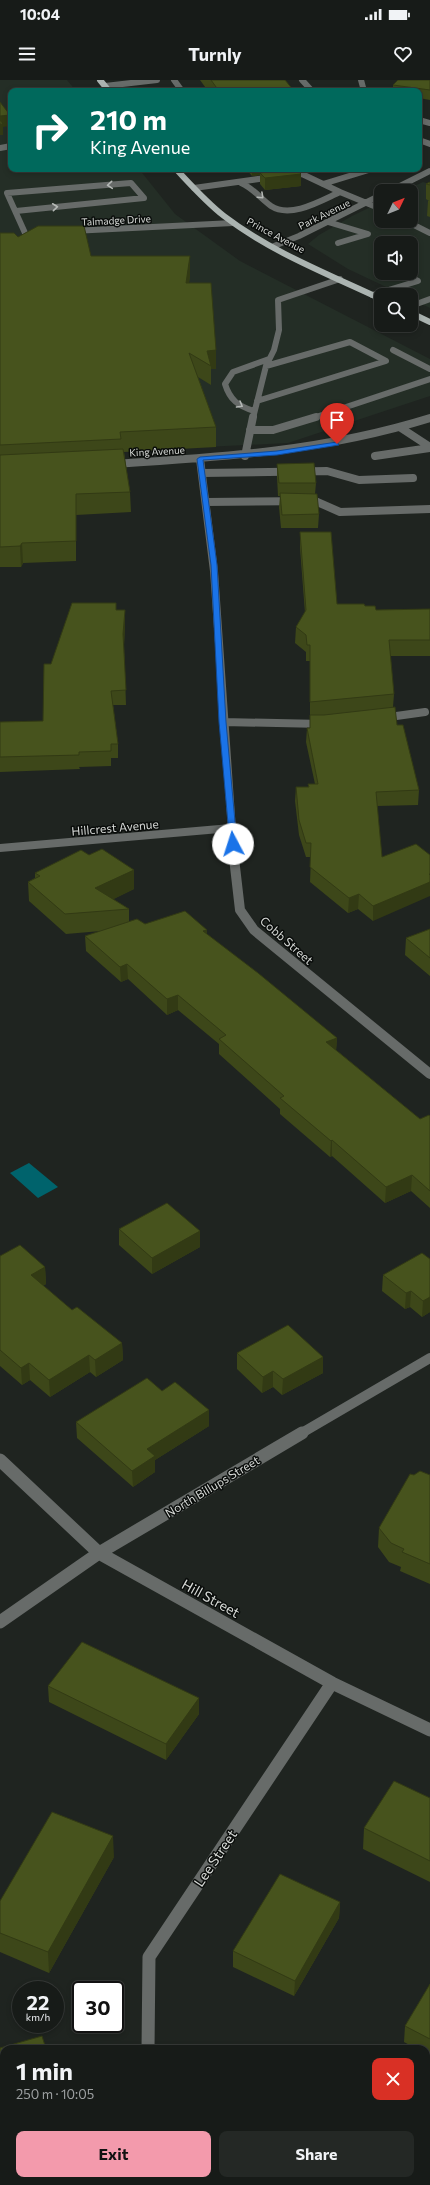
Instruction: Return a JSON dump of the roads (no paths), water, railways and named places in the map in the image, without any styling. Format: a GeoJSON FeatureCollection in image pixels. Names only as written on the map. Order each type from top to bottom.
{"type":"FeatureCollection","features":[{"type":"Feature","properties":{"kind":"main road"},"geometry":{"type":"LineString","coordinates":[[100,80],[105,86]]}},
{"type":"Feature","properties":{"kind":"main road","name":"Prince Avenue"},"geometry":{"type":"LineString","coordinates":[[179,172],[194,188],[233,223],[274,246],[372,295]]}},
{"type":"Feature","properties":{"kind":"main road"},"geometry":{"type":"LineString","coordinates":[[418,317],[430,322]]}},
{"type":"Feature","properties":{"kind":"street"},"geometry":{"type":"LineString","coordinates":[[105,86],[157,80]]}},
{"type":"Feature","properties":{"kind":"street"},"geometry":{"type":"LineString","coordinates":[[302,80],[309,88]]}},
{"type":"Feature","properties":{"kind":"street"},"geometry":{"type":"LineString","coordinates":[[404,184],[430,171]]}},
{"type":"Feature","properties":{"kind":"street"},"geometry":{"type":"LineString","coordinates":[[323,184],[362,172]]}},
{"type":"Feature","properties":{"kind":"street"},"geometry":{"type":"LineString","coordinates":[[194,188],[241,183],[254,179],[302,174],[374,206]]}},
{"type":"Feature","properties":{"kind":"street"},"geometry":{"type":"LineString","coordinates":[[16,211],[144,198],[131,183],[7,193],[16,211],[22,234],[34,233]]}},
{"type":"Feature","properties":{"kind":"street"},"geometry":{"type":"LineString","coordinates":[[241,183],[251,187],[271,206],[281,209],[304,207],[340,192]]}},
{"type":"Feature","properties":{"kind":"street","name":"Park Avenue"},"geometry":{"type":"LineString","coordinates":[[274,246],[328,222],[374,199]]}},
{"type":"Feature","properties":{"kind":"street"},"geometry":{"type":"LineString","coordinates":[[328,222],[368,234],[338,243]]}},
{"type":"Feature","properties":{"kind":"street","name":"Talmadge Drive"},"geometry":{"type":"LineString","coordinates":[[64,232],[233,223]]}},
{"type":"Feature","properties":{"kind":"street"},"geometry":{"type":"LineString","coordinates":[[418,227],[430,233]]}},
{"type":"Feature","properties":{"kind":"street"},"geometry":{"type":"LineString","coordinates":[[245,456],[254,411],[266,366],[270,359],[278,330],[278,300],[340,279]]}},
{"type":"Feature","properties":{"kind":"street"},"geometry":{"type":"LineString","coordinates":[[372,295],[418,281],[416,280]]}},
{"type":"Feature","properties":{"kind":"street"},"geometry":{"type":"LineString","coordinates":[[418,303],[430,299]]}},
{"type":"Feature","properties":{"kind":"street"},"geometry":{"type":"LineString","coordinates":[[257,401],[386,361],[350,342],[266,366]]}},
{"type":"Feature","properties":{"kind":"street"},"geometry":{"type":"LineString","coordinates":[[393,350],[430,369]]}},
{"type":"Feature","properties":{"kind":"street"},"geometry":{"type":"LineString","coordinates":[[254,411],[240,406],[228,397],[225,384],[233,372],[270,359]]}},
{"type":"Feature","properties":{"kind":"street"},"geometry":{"type":"LineString","coordinates":[[250,430],[273,430],[292,425],[430,379]]}},
{"type":"Feature","properties":{"kind":"street","name":"King Avenue"},"geometry":{"type":"LineString","coordinates":[[108,464],[245,456],[349,442],[401,428],[430,418]]}},
{"type":"Feature","properties":{"kind":"street"},"geometry":{"type":"LineString","coordinates":[[401,428],[430,448]]}},
{"type":"Feature","properties":{"kind":"street"},"geometry":{"type":"LineString","coordinates":[[375,456],[430,448]]}},
{"type":"Feature","properties":{"kind":"street","name":"Cobb Street"},"geometry":{"type":"LineString","coordinates":[[200,459],[214,565],[223,722],[240,910],[254,930],[430,1074]]}},
{"type":"Feature","properties":{"kind":"street"},"geometry":{"type":"LineString","coordinates":[[202,473],[327,471],[358,480],[413,478]]}},
{"type":"Feature","properties":{"kind":"street"},"geometry":{"type":"LineString","coordinates":[[206,502],[315,501],[340,512],[430,509]]}},
{"type":"Feature","properties":{"kind":"street"},"geometry":{"type":"LineString","coordinates":[[376,719],[425,712]]}},
{"type":"Feature","properties":{"kind":"street"},"geometry":{"type":"LineString","coordinates":[[223,722],[330,724]]}},
{"type":"Feature","properties":{"kind":"street","name":"Hillcrest Avenue"},"geometry":{"type":"LineString","coordinates":[[0,848],[232,828]]}},
{"type":"Feature","properties":{"kind":"street","name":"North Billups Street"},"geometry":{"type":"LineString","coordinates":[[0,1622],[99,1553],[430,1358]]}},
{"type":"Feature","properties":{"kind":"street","name":"Hill Street"},"geometry":{"type":"LineString","coordinates":[[0,1460],[99,1553],[332,1683],[430,1730]]}},
{"type":"Feature","properties":{"kind":"street","name":"Lee Street"},"geometry":{"type":"LineString","coordinates":[[148,2045],[149,1957],[332,1683]]}},
{"type":"Feature","properties":{"kind":"water"},"geometry":{"type":"Polygon","coordinates":[[[29,1163],[58,1187],[38,1198],[10,1173],[29,1163]]]}}]}
